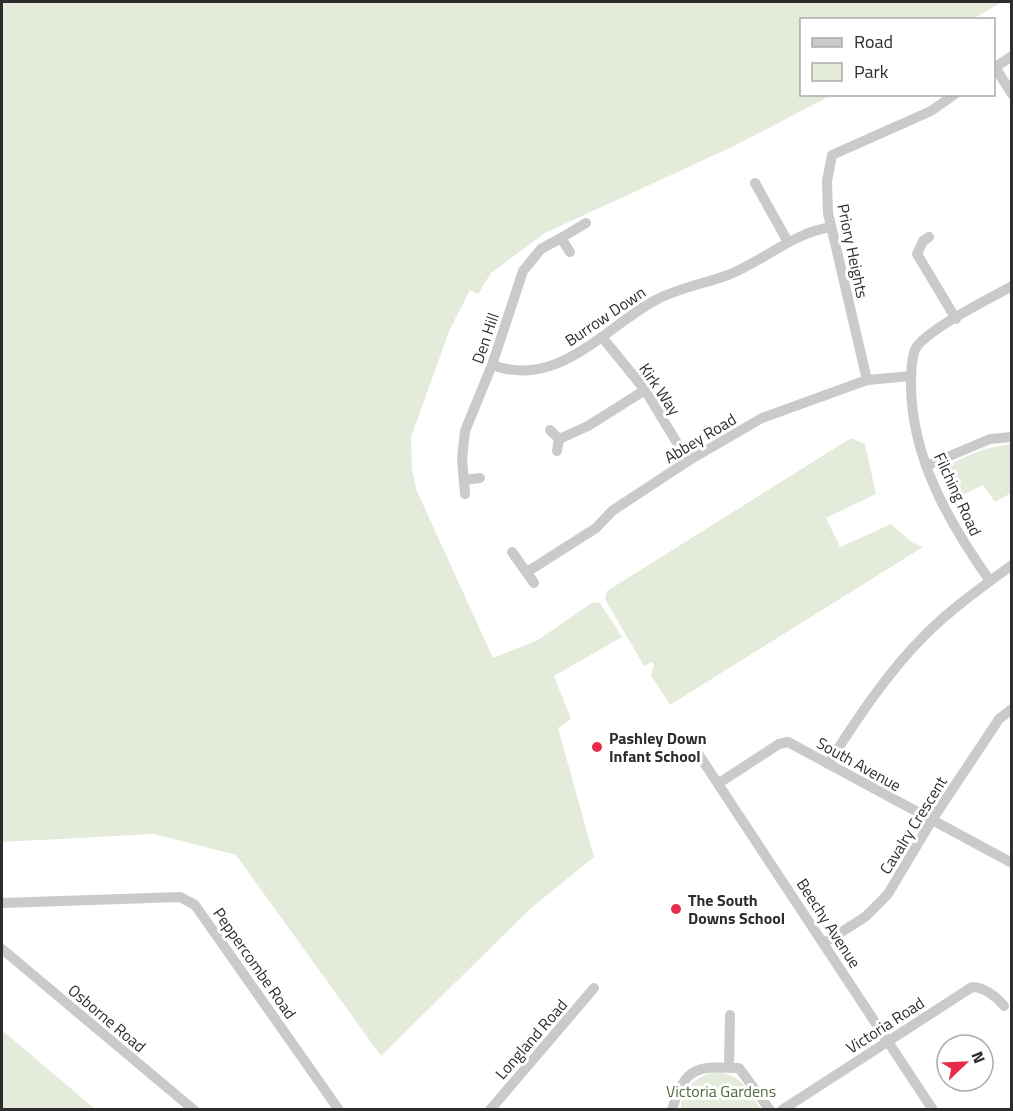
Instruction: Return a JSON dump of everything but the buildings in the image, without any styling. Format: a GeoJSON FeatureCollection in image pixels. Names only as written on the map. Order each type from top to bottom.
{"type":"FeatureCollection","features":[{"type":"Feature","properties":{"kind":"street"},"geometry":{"type":"LineString","coordinates":[[995,66],[1011,56]]}},
{"type":"Feature","properties":{"kind":"street"},"geometry":{"type":"LineString","coordinates":[[995,69],[1011,94]]}},
{"type":"Feature","properties":{"kind":"street","name":"Priory Heights"},"geometry":{"type":"LineString","coordinates":[[867,380],[831,227],[827,181],[832,155],[931,111],[952,96]]}},
{"type":"Feature","properties":{"kind":"street"},"geometry":{"type":"LineString","coordinates":[[755,183],[788,242]]}},
{"type":"Feature","properties":{"kind":"street","name":"Den Hill"},"geometry":{"type":"LineString","coordinates":[[465,494],[462,459],[465,431],[492,366],[523,271],[541,249],[586,223]]}},
{"type":"Feature","properties":{"kind":"street","name":"Burrow Down"},"geometry":{"type":"LineString","coordinates":[[492,366],[518,372],[553,367],[657,299],[728,275],[811,230],[831,227]]}},
{"type":"Feature","properties":{"kind":"street"},"geometry":{"type":"LineString","coordinates":[[929,237],[923,241],[917,254],[956,319]]}},
{"type":"Feature","properties":{"kind":"street"},"geometry":{"type":"LineString","coordinates":[[561,238],[570,252]]}},
{"type":"Feature","properties":{"kind":"street","name":"Filching Road"},"geometry":{"type":"LineString","coordinates":[[990,581],[952,523],[926,466],[914,423],[911,376],[915,350],[927,336],[1011,286]]}},
{"type":"Feature","properties":{"kind":"street","name":"Kirk Way"},"geometry":{"type":"LineString","coordinates":[[602,337],[645,390],[688,461]]}},
{"type":"Feature","properties":{"kind":"street","name":"Abbey Road"},"geometry":{"type":"LineString","coordinates":[[527,572],[596,528],[612,511],[688,461],[762,418],[867,380],[911,376]]}},
{"type":"Feature","properties":{"kind":"street"},"geometry":{"type":"LineString","coordinates":[[559,439],[588,426],[645,390]]}},
{"type":"Feature","properties":{"kind":"street"},"geometry":{"type":"LineString","coordinates":[[550,430],[559,439]]}},
{"type":"Feature","properties":{"kind":"street"},"geometry":{"type":"LineString","coordinates":[[926,466],[990,439],[1011,437]]}},
{"type":"Feature","properties":{"kind":"street"},"geometry":{"type":"LineString","coordinates":[[557,450],[559,439]]}},
{"type":"Feature","properties":{"kind":"street"},"geometry":{"type":"LineString","coordinates":[[464,480],[480,478]]}},
{"type":"Feature","properties":{"kind":"street"},"geometry":{"type":"LineString","coordinates":[[512,552],[534,583]]}},
{"type":"Feature","properties":{"kind":"street"},"geometry":{"type":"LineString","coordinates":[[828,764],[867,703],[924,635],[1011,565]]}},
{"type":"Feature","properties":{"kind":"street","name":"Cavalry Crescent"},"geometry":{"type":"LineString","coordinates":[[824,943],[865,917],[888,894],[932,820],[999,719],[1011,709]]}},
{"type":"Feature","properties":{"kind":"street","name":"South Avenue"},"geometry":{"type":"LineString","coordinates":[[719,783],[779,744],[788,742],[1011,863]]}},
{"type":"Feature","properties":{"kind":"street","name":"Beechy Avenue"},"geometry":{"type":"LineString","coordinates":[[699,755],[933,1110]]}},
{"type":"Feature","properties":{"kind":"street","name":"Peppercombe Road"},"geometry":{"type":"LineString","coordinates":[[2,903],[180,897],[195,905],[339,1110]]}},
{"type":"Feature","properties":{"kind":"street","name":"Osborne Road"},"geometry":{"type":"LineString","coordinates":[[2,949],[194,1110]]}},
{"type":"Feature","properties":{"kind":"street","name":"Victoria Road"},"geometry":{"type":"LineString","coordinates":[[782,1110],[972,987],[976,986],[988,992],[1004,1006]]}},
{"type":"Feature","properties":{"kind":"street","name":"Longland Road"},"geometry":{"type":"LineString","coordinates":[[490,1110],[594,988]]}},
{"type":"Feature","properties":{"kind":"street"},"geometry":{"type":"LineString","coordinates":[[729,1067],[730,1015]]}},
{"type":"Feature","properties":{"kind":"street"},"geometry":{"type":"LineString","coordinates":[[672,1110],[680,1083],[705,1066],[739,1068],[770,1110]]}},
{"type":"Feature","properties":{"kind":"green space"},"geometry":{"type":"Polygon","coordinates":[[[2,2],[1002,2],[975,18],[800,18],[800,96],[830,96],[732,147],[545,233],[491,273],[478,294],[470,290],[450,329],[411,437],[412,469],[416,489],[493,658],[538,640],[593,602],[600,603],[622,637],[554,676],[571,719],[558,728],[594,857],[530,909],[381,1056],[236,855],[154,834],[2,842],[2,2]]]}},
{"type":"Feature","properties":{"kind":"green space"},"geometry":{"type":"Polygon","coordinates":[[[851,438],[865,444],[876,494],[826,518],[840,547],[891,524],[913,543],[923,547],[670,705],[651,675],[654,666],[652,662],[644,666],[605,599],[607,591],[851,438]]]}},
{"type":"Feature","properties":{"kind":"green space"},"geometry":{"type":"Polygon","coordinates":[[[1011,444],[1011,493],[995,502],[983,485],[952,500],[939,472],[940,468],[984,449],[1011,444]]]}},
{"type":"Feature","properties":{"kind":"green space"},"geometry":{"type":"Polygon","coordinates":[[[4,1032],[95,1109],[2,1109],[2,1036],[4,1032]]]}},
{"type":"Feature","properties":{"kind":"green space","name":"Victoria Gardens"},"geometry":{"type":"Polygon","coordinates":[[[713,1072],[730,1075],[737,1079],[747,1088],[761,1109],[681,1110],[683,1096],[690,1085],[713,1072]]]}},
{"type":"Feature","properties":{"kind":"place","name":"Pashley Down Infant School"},"geometry":{"type":"Point","coordinates":[597,747]}},
{"type":"Feature","properties":{"kind":"place","name":"The South Downs School"},"geometry":{"type":"Point","coordinates":[676,909]}}]}
